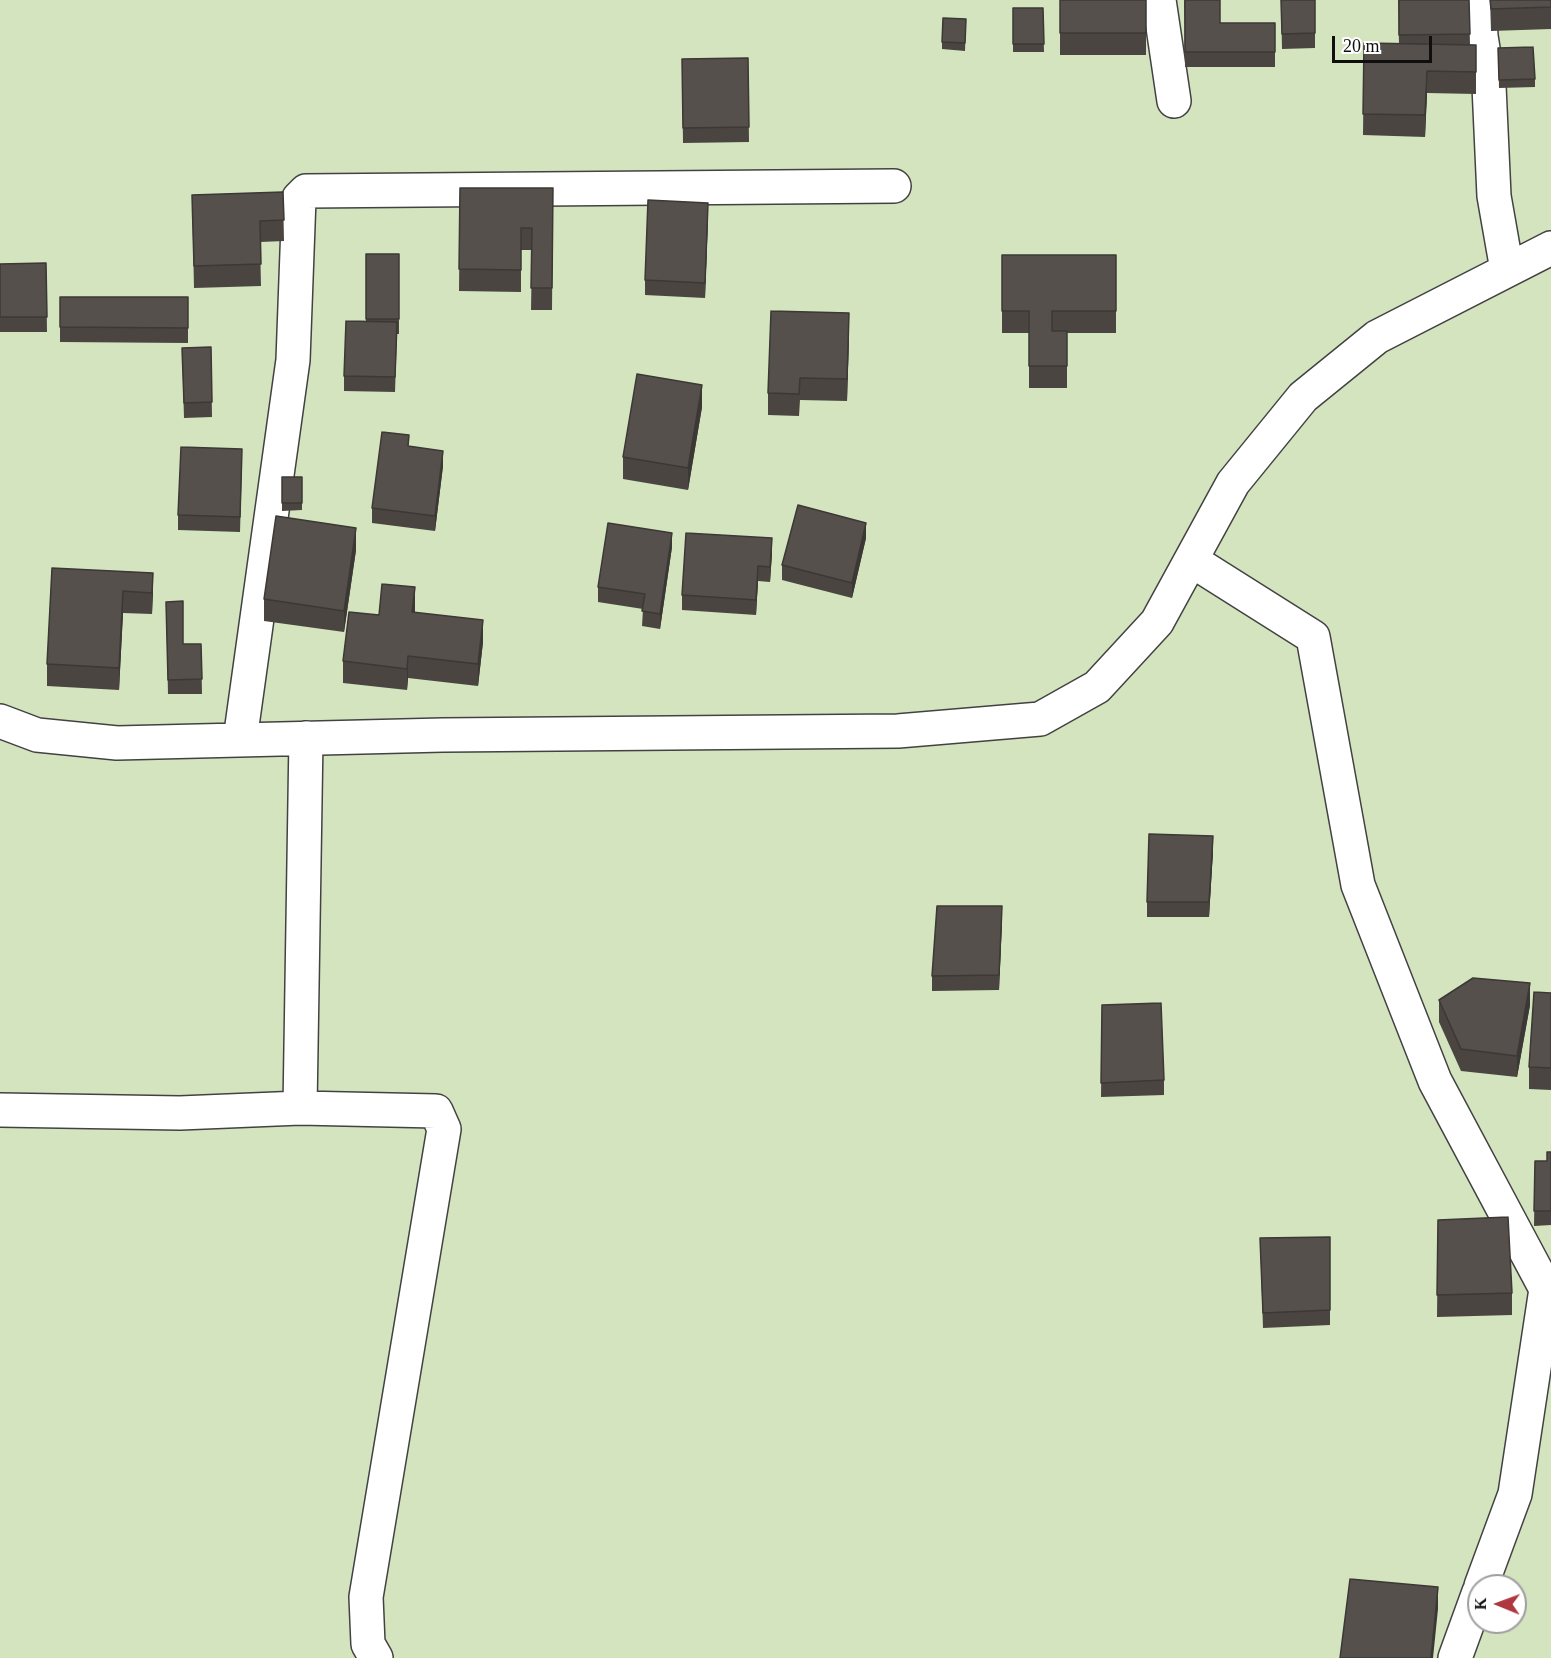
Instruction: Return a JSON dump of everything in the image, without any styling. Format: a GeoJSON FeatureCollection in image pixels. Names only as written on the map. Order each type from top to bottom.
{"type":"FeatureCollection","features":[{"type":"Feature","properties":{"kind":"street"},"geometry":{"type":"LineString","coordinates":[[1159,0],[1174,101]]}},
{"type":"Feature","properties":{"kind":"street"},"geometry":{"type":"LineString","coordinates":[[1479,0],[1481,36],[1489,86],[1494,196],[1507,270]]}},
{"type":"Feature","properties":{"kind":"street"},"geometry":{"type":"LineString","coordinates":[[240,740],[293,360],[299,198],[306,191],[894,186]]}},
{"type":"Feature","properties":{"kind":"street"},"geometry":{"type":"LineString","coordinates":[[0,722],[37,735],[117,743],[467,735],[898,731],[1040,719],[1097,687],[1157,622],[1233,483],[1302,397],[1377,337],[1551,248]]}},
{"type":"Feature","properties":{"kind":"street"},"geometry":{"type":"LineString","coordinates":[[1191,560],[1313,638],[1358,885],[1435,1082],[1548,1285],[1515,1494],[1485,1574]]}},
{"type":"Feature","properties":{"kind":"street"},"geometry":{"type":"LineString","coordinates":[[300,1108],[306,738]]}},
{"type":"Feature","properties":{"kind":"street"},"geometry":{"type":"LineString","coordinates":[[0,1110],[180,1113],[300,1108],[436,1111],[444,1129],[366,1597],[368,1644],[376,1658]]}},
{"type":"Feature","properties":{"kind":"street"},"geometry":{"type":"LineString","coordinates":[[1455,1658],[1467,1625]]}},
{"type":"Feature","properties":{"kind":"green space"},"geometry":{"type":"Polygon","coordinates":[[[0,0],[1551,0],[1551,1658],[0,1658],[0,0]]]}},
{"type":"Feature","properties":{"kind":"building"},"geometry":{"type":"Polygon","coordinates":[[[1060,0],[1146,0],[1146,33],[1060,33],[1060,0]]]}},
{"type":"Feature","properties":{"kind":"building"},"geometry":{"type":"Polygon","coordinates":[[[1185,0],[1220,0],[1220,23],[1275,23],[1275,52],[1185,52],[1185,0]]]}},
{"type":"Feature","properties":{"kind":"building"},"geometry":{"type":"Polygon","coordinates":[[[1281,0],[1315,0],[1315,33],[1282,34],[1281,0]]]}},
{"type":"Feature","properties":{"kind":"building"},"geometry":{"type":"Polygon","coordinates":[[[1399,0],[1469,0],[1470,34],[1399,35],[1399,0]]]}},
{"type":"Feature","properties":{"kind":"building"},"geometry":{"type":"Polygon","coordinates":[[[1490,0],[1551,0],[1551,7],[1491,9],[1490,0]]]}},
{"type":"Feature","properties":{"kind":"building"},"geometry":{"type":"Polygon","coordinates":[[[1013,8],[1043,8],[1044,44],[1013,44],[1013,8]]]}},
{"type":"Feature","properties":{"kind":"building"},"geometry":{"type":"Polygon","coordinates":[[[943,18],[966,19],[965,43],[942,42],[943,18]]]}},
{"type":"Feature","properties":{"kind":"building"},"geometry":{"type":"Polygon","coordinates":[[[1364,43],[1476,45],[1476,72],[1427,71],[1425,115],[1363,114],[1364,43]]]}},
{"type":"Feature","properties":{"kind":"building"},"geometry":{"type":"Polygon","coordinates":[[[1533,47],[1535,79],[1499,80],[1498,48],[1533,47]]]}},
{"type":"Feature","properties":{"kind":"building"},"geometry":{"type":"Polygon","coordinates":[[[748,58],[749,127],[683,128],[682,59],[748,58]]]}},
{"type":"Feature","properties":{"kind":"building"},"geometry":{"type":"Polygon","coordinates":[[[460,188],[553,188],[552,288],[531,288],[532,228],[521,228],[521,270],[459,269],[460,188]]]}},
{"type":"Feature","properties":{"kind":"building"},"geometry":{"type":"Polygon","coordinates":[[[283,192],[284,220],[260,221],[261,264],[194,266],[192,195],[283,192]]]}},
{"type":"Feature","properties":{"kind":"building"},"geometry":{"type":"Polygon","coordinates":[[[648,200],[708,203],[705,283],[645,280],[648,200]]]}},
{"type":"Feature","properties":{"kind":"building"},"geometry":{"type":"Polygon","coordinates":[[[366,254],[399,254],[399,319],[366,319],[366,254]]]}},
{"type":"Feature","properties":{"kind":"building"},"geometry":{"type":"Polygon","coordinates":[[[1002,255],[1116,255],[1116,311],[1052,311],[1052,331],[1067,331],[1067,366],[1029,366],[1029,311],[1002,311],[1002,255]]]}},
{"type":"Feature","properties":{"kind":"building"},"geometry":{"type":"Polygon","coordinates":[[[46,263],[47,317],[0,317],[0,264],[46,263]]]}},
{"type":"Feature","properties":{"kind":"building"},"geometry":{"type":"Polygon","coordinates":[[[60,297],[188,297],[188,328],[60,327],[60,297]]]}},
{"type":"Feature","properties":{"kind":"building"},"geometry":{"type":"Polygon","coordinates":[[[771,311],[849,313],[847,379],[800,378],[799,394],[768,393],[771,311]]]}},
{"type":"Feature","properties":{"kind":"building"},"geometry":{"type":"Polygon","coordinates":[[[346,321],[397,322],[395,377],[344,376],[346,321]]]}},
{"type":"Feature","properties":{"kind":"building"},"geometry":{"type":"Polygon","coordinates":[[[211,347],[212,402],[184,403],[182,348],[211,347]]]}},
{"type":"Feature","properties":{"kind":"building"},"geometry":{"type":"Polygon","coordinates":[[[637,374],[702,385],[688,468],[623,457],[637,374]]]}},
{"type":"Feature","properties":{"kind":"building"},"geometry":{"type":"Polygon","coordinates":[[[382,432],[409,435],[408,446],[443,451],[435,516],[372,508],[382,432]]]}},
{"type":"Feature","properties":{"kind":"building"},"geometry":{"type":"Polygon","coordinates":[[[181,447],[242,449],[240,517],[178,515],[181,447]]]}},
{"type":"Feature","properties":{"kind":"building"},"geometry":{"type":"Polygon","coordinates":[[[282,477],[302,477],[302,503],[282,503],[282,477]]]}},
{"type":"Feature","properties":{"kind":"building"},"geometry":{"type":"Polygon","coordinates":[[[798,505],[866,523],[852,583],[782,565],[798,505]]]}},
{"type":"Feature","properties":{"kind":"building"},"geometry":{"type":"Polygon","coordinates":[[[276,516],[356,528],[344,611],[264,599],[276,516]]]}},
{"type":"Feature","properties":{"kind":"building"},"geometry":{"type":"Polygon","coordinates":[[[608,523],[672,533],[660,614],[642,611],[645,594],[598,587],[608,523]]]}},
{"type":"Feature","properties":{"kind":"building"},"geometry":{"type":"Polygon","coordinates":[[[686,533],[772,538],[770,567],[758,566],[756,600],[682,595],[686,533]]]}},
{"type":"Feature","properties":{"kind":"building"},"geometry":{"type":"Polygon","coordinates":[[[52,568],[153,573],[152,593],[123,591],[119,668],[47,664],[52,568]]]}},
{"type":"Feature","properties":{"kind":"building"},"geometry":{"type":"Polygon","coordinates":[[[382,584],[415,587],[412,612],[483,620],[478,664],[408,656],[407,669],[343,661],[349,612],[379,615],[382,584]]]}},
{"type":"Feature","properties":{"kind":"building"},"geometry":{"type":"Polygon","coordinates":[[[183,601],[183,644],[201,644],[202,679],[168,680],[166,602],[183,601]]]}},
{"type":"Feature","properties":{"kind":"building"},"geometry":{"type":"Polygon","coordinates":[[[1149,834],[1213,836],[1209,902],[1147,902],[1149,834]]]}},
{"type":"Feature","properties":{"kind":"building"},"geometry":{"type":"Polygon","coordinates":[[[937,906],[1002,906],[999,975],[932,976],[937,906]]]}},
{"type":"Feature","properties":{"kind":"building"},"geometry":{"type":"Polygon","coordinates":[[[1473,978],[1530,983],[1517,1056],[1461,1049],[1439,1000],[1473,978]]]}},
{"type":"Feature","properties":{"kind":"building"},"geometry":{"type":"Polygon","coordinates":[[[1534,992],[1551,993],[1551,1068],[1529,1067],[1534,992]]]}},
{"type":"Feature","properties":{"kind":"building"},"geometry":{"type":"Polygon","coordinates":[[[1161,1003],[1164,1080],[1101,1083],[1102,1005],[1161,1003]]]}},
{"type":"Feature","properties":{"kind":"building"},"geometry":{"type":"Polygon","coordinates":[[[1547,1152],[1551,1152],[1551,1211],[1534,1211],[1535,1161],[1547,1161],[1547,1152]]]}},
{"type":"Feature","properties":{"kind":"building"},"geometry":{"type":"Polygon","coordinates":[[[1508,1217],[1512,1293],[1437,1295],[1438,1220],[1508,1217]]]}},
{"type":"Feature","properties":{"kind":"building"},"geometry":{"type":"Polygon","coordinates":[[[1330,1237],[1330,1310],[1263,1313],[1260,1238],[1330,1237]]]}},
{"type":"Feature","properties":{"kind":"building"},"geometry":{"type":"Polygon","coordinates":[[[1350,1579],[1438,1587],[1431,1658],[1340,1658],[1350,1579]]]}}]}
